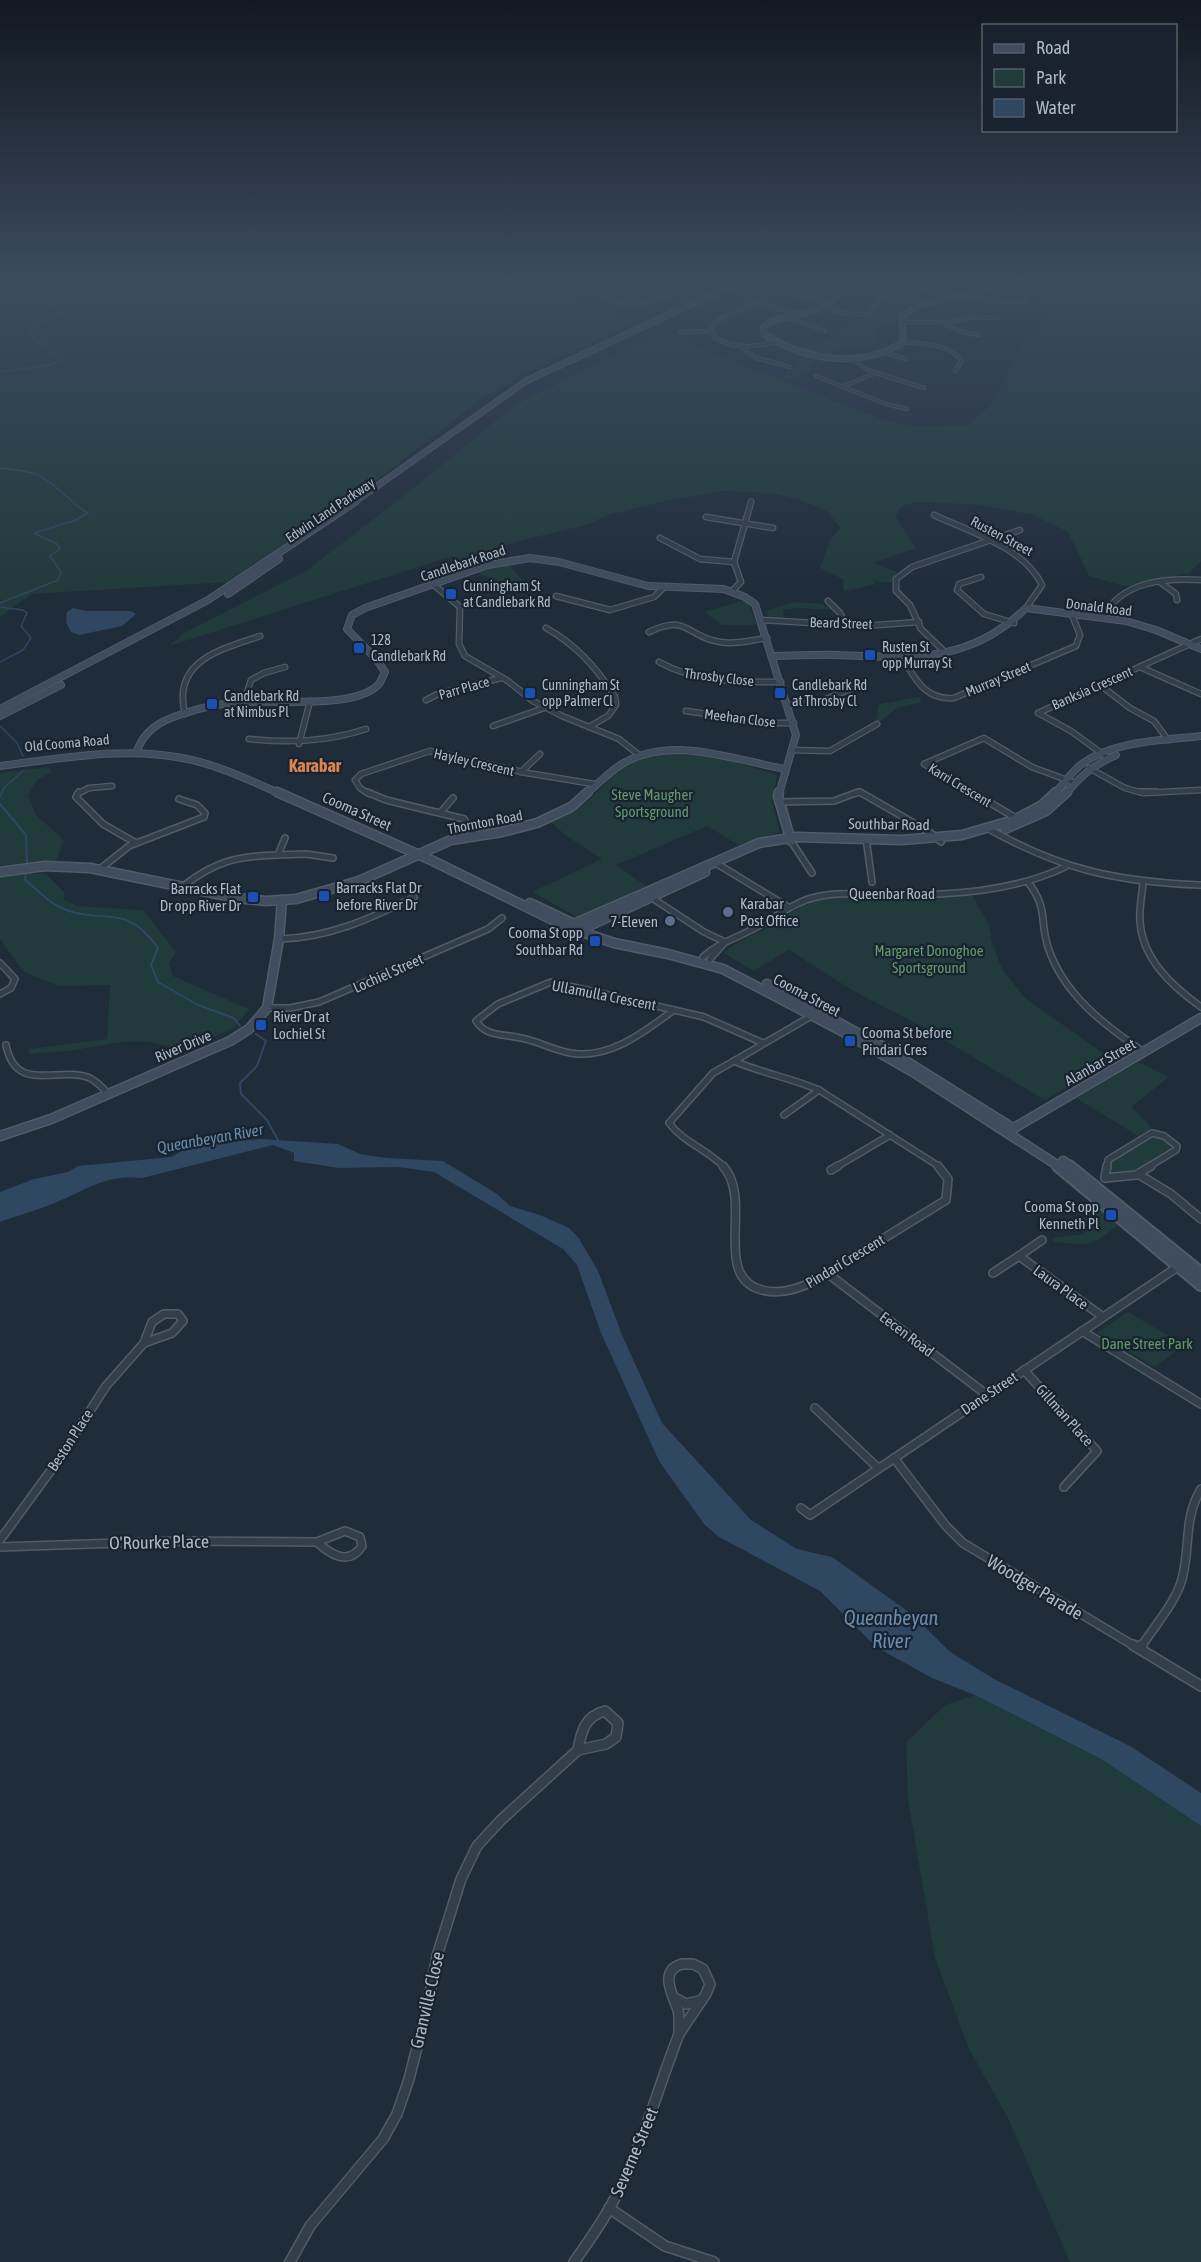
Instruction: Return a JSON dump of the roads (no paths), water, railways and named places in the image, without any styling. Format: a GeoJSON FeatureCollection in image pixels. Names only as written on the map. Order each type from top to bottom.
{"type":"FeatureCollection","features":[{"type":"Feature","properties":{"kind":"main road","name":"Edwin Land Parkway"},"geometry":{"type":"LineString","coordinates":[[0,709],[113,652],[208,600],[332,518],[525,382]]}},
{"type":"Feature","properties":{"kind":"main road","name":"Edwin Land Parkway"},"geometry":{"type":"LineString","coordinates":[[0,716],[138,644],[241,586],[372,496],[518,391],[537,382]]}},
{"type":"Feature","properties":{"kind":"main road","name":"Candlebark Road"},"geometry":{"type":"LineString","coordinates":[[136,751],[143,736],[153,727],[185,714],[244,702],[337,700],[355,696],[377,685],[384,678],[385,672],[381,663],[358,643],[347,629],[352,615],[365,608],[497,562],[536,558],[638,584],[663,588],[703,587],[732,591],[756,604],[789,705],[796,735],[785,769],[778,802]]}},
{"type":"Feature","properties":{"kind":"main road","name":"Donald Road"},"geometry":{"type":"LineString","coordinates":[[1026,608],[1103,617],[1142,625],[1201,649]]}},
{"type":"Feature","properties":{"kind":"main road","name":"Rusten Street"},"geometry":{"type":"LineString","coordinates":[[773,656],[837,655],[903,658],[946,653],[977,642],[1014,623],[1026,608]]}},
{"type":"Feature","properties":{"kind":"main road","name":"Southbar Road"},"geometry":{"type":"LineString","coordinates":[[992,831],[1045,802],[1081,765],[1126,746],[1168,740],[1199,740]]}},
{"type":"Feature","properties":{"kind":"main road","name":"Southbar Road"},"geometry":{"type":"LineString","coordinates":[[575,927],[717,863],[791,838],[910,845],[992,831],[1046,811],[1060,800],[1089,768],[1105,756],[1142,747],[1199,740]]}},
{"type":"Feature","properties":{"kind":"main road","name":"Thornton Road"},"geometry":{"type":"LineString","coordinates":[[0,872],[46,865],[100,869],[234,900],[282,900],[324,892],[419,855],[443,842],[475,834],[501,832],[545,820],[578,801],[594,784],[617,766],[639,755],[667,750],[702,750],[785,769]]}},
{"type":"Feature","properties":{"kind":"main road","name":"Old Cooma Road"},"geometry":{"type":"LineString","coordinates":[[0,764],[136,751]]}},
{"type":"Feature","properties":{"kind":"main road","name":"Cooma Street"},"geometry":{"type":"LineString","coordinates":[[136,751],[205,763],[254,782],[614,943],[729,965],[815,1014],[906,1060],[1010,1130],[1066,1163],[1201,1285]]}},
{"type":"Feature","properties":{"kind":"main road"},"geometry":{"type":"LineString","coordinates":[[778,802],[791,838]]}},
{"type":"Feature","properties":{"kind":"main road"},"geometry":{"type":"LineString","coordinates":[[267,1008],[279,939],[282,900]]}},
{"type":"Feature","properties":{"kind":"main road","name":"River Drive"},"geometry":{"type":"LineString","coordinates":[[0,1136],[40,1124],[230,1041],[249,1029],[267,1008]]}},
{"type":"Feature","properties":{"kind":"main road","name":"Alanbar Street"},"geometry":{"type":"LineString","coordinates":[[1010,1130],[1201,1018]]}},
{"type":"Feature","properties":{"kind":"main road","name":"Cooma Street"},"geometry":{"type":"LineString","coordinates":[[1089,1185],[1201,1272]]}},
{"type":"Feature","properties":{"kind":"main road"},"geometry":{"type":"LineString","coordinates":[[1155,1235],[1178,1257],[1179,1266],[1201,1277]]}},
{"type":"Feature","properties":{"kind":"street"},"geometry":{"type":"LineString","coordinates":[[829,382],[886,404],[907,409]]}},
{"type":"Feature","properties":{"kind":"street"},"geometry":{"type":"LineString","coordinates":[[842,387],[854,382]]}},
{"type":"Feature","properties":{"kind":"street"},"geometry":{"type":"LineString","coordinates":[[905,382],[924,388]]}},
{"type":"Feature","properties":{"kind":"street"},"geometry":{"type":"LineString","coordinates":[[732,591],[741,582],[734,562],[751,500]]}},
{"type":"Feature","properties":{"kind":"street","name":"Rusten Street"},"geometry":{"type":"LineString","coordinates":[[934,515],[987,539],[1035,568],[1041,576],[1042,585],[1026,608]]}},
{"type":"Feature","properties":{"kind":"street"},"geometry":{"type":"LineString","coordinates":[[706,518],[773,528]]}},
{"type":"Feature","properties":{"kind":"street"},"geometry":{"type":"LineString","coordinates":[[946,653],[929,639],[910,605],[896,591],[895,584],[898,576],[912,567],[987,539],[1020,530]]}},
{"type":"Feature","properties":{"kind":"street"},"geometry":{"type":"LineString","coordinates":[[660,538],[700,559],[734,562]]}},
{"type":"Feature","properties":{"kind":"street"},"geometry":{"type":"LineString","coordinates":[[981,577],[959,584],[957,590],[984,614],[1014,623]]}},
{"type":"Feature","properties":{"kind":"street"},"geometry":{"type":"LineString","coordinates":[[1103,617],[1106,608],[1117,597],[1134,588],[1160,582],[1201,580]]}},
{"type":"Feature","properties":{"kind":"street"},"geometry":{"type":"LineString","coordinates":[[1160,582],[1176,594],[1177,600]]}},
{"type":"Feature","properties":{"kind":"street"},"geometry":{"type":"LineString","coordinates":[[434,585],[460,606],[462,617],[458,635],[460,650],[465,656],[482,668],[502,677],[544,708],[619,740],[639,755]]}},
{"type":"Feature","properties":{"kind":"street"},"geometry":{"type":"LineString","coordinates":[[556,596],[610,610],[654,597],[663,588]]}},
{"type":"Feature","properties":{"kind":"street"},"geometry":{"type":"LineString","coordinates":[[828,601],[840,613],[846,625]]}},
{"type":"Feature","properties":{"kind":"street","name":"Murray Street"},"geometry":{"type":"LineString","coordinates":[[903,658],[926,694],[940,699],[954,698],[1076,646],[1080,635],[1072,615]]}},
{"type":"Feature","properties":{"kind":"street","name":"Beard Street"},"geometry":{"type":"LineString","coordinates":[[762,620],[846,625],[919,622]]}},
{"type":"Feature","properties":{"kind":"street"},"geometry":{"type":"LineString","coordinates":[[649,632],[664,624],[679,623],[720,642],[767,638]]}},
{"type":"Feature","properties":{"kind":"street"},"geometry":{"type":"LineString","coordinates":[[546,628],[557,633],[574,647],[615,697],[616,705],[608,716],[589,727]]}},
{"type":"Feature","properties":{"kind":"street"},"geometry":{"type":"LineString","coordinates":[[185,714],[180,694],[183,683],[191,671],[217,652],[260,636]]}},
{"type":"Feature","properties":{"kind":"street","name":"Banksia Crescent"},"geometry":{"type":"LineString","coordinates":[[1105,756],[1067,728],[1038,712],[1201,639]]}},
{"type":"Feature","properties":{"kind":"street","name":"Throsby Close"},"geometry":{"type":"LineString","coordinates":[[659,662],[684,674],[742,682],[781,682]]}},
{"type":"Feature","properties":{"kind":"street"},"geometry":{"type":"LineString","coordinates":[[1140,667],[1201,694]]}},
{"type":"Feature","properties":{"kind":"street"},"geometry":{"type":"LineString","coordinates":[[244,702],[251,680],[264,673],[285,668]]}},
{"type":"Feature","properties":{"kind":"street","name":"Parr Place"},"geometry":{"type":"LineString","coordinates":[[426,700],[438,694],[502,677]]}},
{"type":"Feature","properties":{"kind":"street"},"geometry":{"type":"LineString","coordinates":[[1100,685],[1127,706],[1152,720],[1168,740]]}},
{"type":"Feature","properties":{"kind":"street"},"geometry":{"type":"LineString","coordinates":[[789,705],[821,701],[851,688]]}},
{"type":"Feature","properties":{"kind":"street"},"geometry":{"type":"LineString","coordinates":[[298,744],[310,701]]}},
{"type":"Feature","properties":{"kind":"street"},"geometry":{"type":"LineString","coordinates":[[493,726],[544,708]]}},
{"type":"Feature","properties":{"kind":"street","name":"Meehan Close"},"geometry":{"type":"LineString","coordinates":[[686,711],[770,723],[794,723]]}},
{"type":"Feature","properties":{"kind":"street"},"geometry":{"type":"LineString","coordinates":[[792,750],[830,751],[877,724]]}},
{"type":"Feature","properties":{"kind":"street"},"geometry":{"type":"LineString","coordinates":[[249,739],[298,744],[328,741],[366,729]]}},
{"type":"Feature","properties":{"kind":"street","name":"Karri Crescent"},"geometry":{"type":"LineString","coordinates":[[1016,818],[924,764],[984,738],[1026,763],[1075,783]]}},
{"type":"Feature","properties":{"kind":"street","name":"Hayley Crescent"},"geometry":{"type":"LineString","coordinates":[[475,834],[464,819],[397,804],[359,788],[355,780],[361,774],[426,751],[441,752],[521,772],[594,784]]}},
{"type":"Feature","properties":{"kind":"street"},"geometry":{"type":"LineString","coordinates":[[521,772],[540,754]]}},
{"type":"Feature","properties":{"kind":"street"},"geometry":{"type":"LineString","coordinates":[[1089,768],[1125,788],[1143,793],[1201,790]]}},
{"type":"Feature","properties":{"kind":"street"},"geometry":{"type":"LineString","coordinates":[[112,786],[84,790],[76,797],[103,824],[136,843]]}},
{"type":"Feature","properties":{"kind":"street"},"geometry":{"type":"LineString","coordinates":[[778,802],[836,800],[859,792],[939,840]]}},
{"type":"Feature","properties":{"kind":"street"},"geometry":{"type":"LineString","coordinates":[[440,813],[453,798]]}},
{"type":"Feature","properties":{"kind":"street"},"geometry":{"type":"LineString","coordinates":[[100,869],[117,854],[136,843],[205,816],[200,807],[179,799]]}},
{"type":"Feature","properties":{"kind":"street"},"geometry":{"type":"LineString","coordinates":[[992,831],[1038,856],[1065,867],[1143,883],[1201,885]]}},
{"type":"Feature","properties":{"kind":"street"},"geometry":{"type":"LineString","coordinates":[[278,855],[285,838]]}},
{"type":"Feature","properties":{"kind":"street"},"geometry":{"type":"LineString","coordinates":[[791,838],[812,873]]}},
{"type":"Feature","properties":{"kind":"street"},"geometry":{"type":"LineString","coordinates":[[866,841],[872,882]]}},
{"type":"Feature","properties":{"kind":"street"},"geometry":{"type":"LineString","coordinates":[[182,887],[208,866],[240,856],[310,855],[333,858]]}},
{"type":"Feature","properties":{"kind":"street"},"geometry":{"type":"LineString","coordinates":[[717,863],[788,907]]}},
{"type":"Feature","properties":{"kind":"street","name":"Queenbar Road"},"geometry":{"type":"LineString","coordinates":[[705,959],[726,942],[760,926],[788,907],[807,899],[828,894],[949,893],[1028,882],[1065,867]]}},
{"type":"Feature","properties":{"kind":"street"},"geometry":{"type":"LineString","coordinates":[[1028,882],[1038,894],[1042,906],[1044,935],[1048,951],[1069,987],[1103,1022],[1144,1052]]}},
{"type":"Feature","properties":{"kind":"street"},"geometry":{"type":"LineString","coordinates":[[1143,883],[1140,921],[1145,944],[1153,961],[1168,979],[1201,1007]]}},
{"type":"Feature","properties":{"kind":"street"},"geometry":{"type":"LineString","coordinates":[[647,894],[700,930],[726,942]]}},
{"type":"Feature","properties":{"kind":"street"},"geometry":{"type":"LineString","coordinates":[[279,939],[330,933],[367,920],[414,897]]}},
{"type":"Feature","properties":{"kind":"street","name":"Lochiel Street"},"geometry":{"type":"LineString","coordinates":[[267,1008],[290,1008],[319,1002],[488,929],[502,918]]}},
{"type":"Feature","properties":{"kind":"street"},"geometry":{"type":"LineString","coordinates":[[0,963],[15,979],[11,988],[0,994]]}},
{"type":"Feature","properties":{"kind":"street","name":"Ullamulla Crescent"},"geometry":{"type":"LineString","coordinates":[[675,1009],[636,1036],[608,1051],[580,1054],[526,1039],[486,1032],[476,1021],[484,1011],[551,982],[675,1009],[704,1017],[763,1043]]}},
{"type":"Feature","properties":{"kind":"street","name":"Pindari Crescent"},"geometry":{"type":"LineString","coordinates":[[732,1060],[763,1073],[798,1081],[819,1090],[945,1170],[950,1184],[946,1200],[827,1273],[802,1287],[784,1292],[762,1290],[749,1285],[740,1274],[735,1234],[737,1195],[731,1176],[713,1156],[671,1128],[669,1123],[713,1073],[732,1060],[815,1014]]}},
{"type":"Feature","properties":{"kind":"street"},"geometry":{"type":"LineString","coordinates":[[6,1045],[8,1058],[20,1072],[37,1076],[84,1077],[99,1083],[108,1094]]}},
{"type":"Feature","properties":{"kind":"street"},"geometry":{"type":"LineString","coordinates":[[784,1115],[819,1090]]}},
{"type":"Feature","properties":{"kind":"street"},"geometry":{"type":"LineString","coordinates":[[1089,1185],[1105,1178],[1138,1174],[1174,1152],[1177,1146],[1163,1135],[1149,1134],[1108,1160],[1105,1178]]}},
{"type":"Feature","properties":{"kind":"street"},"geometry":{"type":"LineString","coordinates":[[831,1170],[890,1135]]}},
{"type":"Feature","properties":{"kind":"street"},"geometry":{"type":"LineString","coordinates":[[1138,1174],[1171,1194],[1201,1219]]}},
{"type":"Feature","properties":{"kind":"street","name":"Laura Place"},"geometry":{"type":"LineString","coordinates":[[993,1273],[1042,1240]]}},
{"type":"Feature","properties":{"kind":"street","name":"Laura Place"},"geometry":{"type":"LineString","coordinates":[[1019,1256],[1103,1317]]}},
{"type":"Feature","properties":{"kind":"street","name":"Dane Street"},"geometry":{"type":"LineString","coordinates":[[801,1508],[810,1515],[1179,1266]]}},
{"type":"Feature","properties":{"kind":"street","name":"Eecen Road"},"geometry":{"type":"LineString","coordinates":[[827,1273],[987,1395]]}},
{"type":"Feature","properties":{"kind":"street","name":"Beston Place"},"geometry":{"type":"LineString","coordinates":[[0,1540],[56,1463],[108,1381],[126,1359],[144,1343],[176,1332],[181,1327],[182,1317],[171,1313],[156,1318],[152,1322],[144,1343]]}},
{"type":"Feature","properties":{"kind":"street"},"geometry":{"type":"LineString","coordinates":[[1082,1331],[1201,1404]]}},
{"type":"Feature","properties":{"kind":"street","name":"Gillman Place"},"geometry":{"type":"LineString","coordinates":[[1024,1370],[1096,1449],[1095,1455],[1064,1487]]}},
{"type":"Feature","properties":{"kind":"street"},"geometry":{"type":"LineString","coordinates":[[815,1408],[878,1468]]}},
{"type":"Feature","properties":{"kind":"street","name":"Woodger Parade"},"geometry":{"type":"LineString","coordinates":[[894,1458],[946,1526],[963,1543],[1201,1686]]}},
{"type":"Feature","properties":{"kind":"street"},"geometry":{"type":"LineString","coordinates":[[1140,1649],[1180,1587],[1189,1514],[1193,1500],[1201,1489]]}},
{"type":"Feature","properties":{"kind":"street","name":"O'Rourke Place"},"geometry":{"type":"LineString","coordinates":[[0,1547],[178,1541],[317,1542],[337,1533],[351,1532],[360,1537],[362,1546],[356,1554],[342,1558],[331,1554],[317,1542]]}},
{"type":"Feature","properties":{"kind":"street"},"geometry":{"type":"LineString","coordinates":[[605,1711],[613,1714],[620,1723],[621,1730],[616,1738],[608,1744],[578,1750],[585,1723],[591,1716],[605,1711]]}},
{"type":"Feature","properties":{"kind":"street","name":"Granville Close"},"geometry":{"type":"LineString","coordinates":[[291,2262],[310,2226],[383,2139],[397,2114],[409,2079],[428,2004],[436,1956],[461,1879],[477,1846],[501,1820],[578,1750]]}},
{"type":"Feature","properties":{"kind":"street","name":"Severne Street"},"geometry":{"type":"LineString","coordinates":[[574,2262],[609,2208],[633,2161],[679,2035],[688,2016],[707,1994],[710,1980],[704,1969],[691,1963],[676,1966],[669,1973],[667,1980],[670,1994],[679,2014],[679,2035]]}},
{"type":"Feature","properties":{"kind":"street"},"geometry":{"type":"LineString","coordinates":[[670,1994],[679,2002],[686,2004],[701,2001]]}},
{"type":"Feature","properties":{"kind":"street"},"geometry":{"type":"LineString","coordinates":[[609,2208],[665,2246],[714,2262]]}},
{"type":"Feature","properties":{"kind":"water"},"geometry":{"type":"Polygon","coordinates":[[[73,608],[87,611],[131,611],[136,614],[122,626],[79,635],[71,632],[66,622],[67,612],[73,608]]]}},
{"type":"Feature","properties":{"kind":"water","name":"Queanbeyan River"},"geometry":{"type":"Polygon","coordinates":[[[261,1139],[338,1144],[360,1154],[386,1158],[443,1161],[497,1194],[510,1206],[540,1215],[569,1228],[578,1237],[598,1271],[622,1335],[662,1423],[751,1520],[797,1549],[832,1557],[913,1615],[949,1651],[994,1679],[1130,1746],[1201,1793],[1201,1826],[1101,1759],[975,1695],[932,1678],[876,1647],[820,1591],[719,1537],[704,1524],[659,1461],[601,1333],[577,1265],[563,1249],[434,1172],[398,1167],[339,1168],[294,1161],[294,1153],[273,1145],[142,1178],[111,1180],[0,1222],[0,1192],[34,1179],[68,1172],[78,1166],[171,1157],[189,1147],[207,1143],[261,1139]]]}},
{"type":"Feature","properties":{"kind":"waterway"},"geometry":{"type":"LineString","coordinates":[[0,468],[38,475],[88,513],[76,520],[34,533],[57,544],[60,549],[50,556],[61,572],[58,580],[0,603]]}},
{"type":"Feature","properties":{"kind":"waterway"},"geometry":{"type":"LineString","coordinates":[[0,607],[23,610],[27,613],[21,626],[31,638],[23,650],[0,662]]}},
{"type":"Feature","properties":{"kind":"waterway"},"geometry":{"type":"LineString","coordinates":[[0,726],[17,743],[23,756]]}},
{"type":"Feature","properties":{"kind":"waterway"},"geometry":{"type":"LineString","coordinates":[[0,796],[4,788],[24,770]]}},
{"type":"Feature","properties":{"kind":"waterway"},"geometry":{"type":"LineString","coordinates":[[0,804],[26,835],[27,863]]}},
{"type":"Feature","properties":{"kind":"waterway"},"geometry":{"type":"LineString","coordinates":[[26,872],[25,880],[50,901],[66,910],[93,916],[115,917],[136,925],[158,948],[151,965],[158,982],[198,1005],[234,1018],[240,1026]]}},
{"type":"Feature","properties":{"kind":"waterway"},"geometry":{"type":"LineString","coordinates":[[256,1034],[266,1041],[257,1066],[240,1083],[241,1094],[267,1120],[279,1142]]}},
{"type":"Feature","properties":{"kind":"place","name":"Cunningham St at Candlebark Rd"},"geometry":{"type":"Point","coordinates":[451,594]}},
{"type":"Feature","properties":{"kind":"place","name":"128 Candlebark Rd"},"geometry":{"type":"Point","coordinates":[359,648]}},
{"type":"Feature","properties":{"kind":"place","name":"Rusten St opp Murray St"},"geometry":{"type":"Point","coordinates":[870,655]}},
{"type":"Feature","properties":{"kind":"place","name":"Cunningham St opp Palmer Cl"},"geometry":{"type":"Point","coordinates":[530,693]}},
{"type":"Feature","properties":{"kind":"place","name":"Candlebark Rd at Throsby Cl"},"geometry":{"type":"Point","coordinates":[780,693]}},
{"type":"Feature","properties":{"kind":"place","name":"Candlebark Rd at Nimbus Pl"},"geometry":{"type":"Point","coordinates":[212,704]}},
{"type":"Feature","properties":{"kind":"place","name":"Barracks Flat Dr before River Dr"},"geometry":{"type":"Point","coordinates":[324,896]}},
{"type":"Feature","properties":{"kind":"place","name":"Barracks Flat Dr opp River Dr"},"geometry":{"type":"Point","coordinates":[253,897]}},
{"type":"Feature","properties":{"kind":"place","name":"Karabar Post Office"},"geometry":{"type":"Point","coordinates":[728,912]}},
{"type":"Feature","properties":{"kind":"place","name":"7-Eleven"},"geometry":{"type":"Point","coordinates":[670,921]}},
{"type":"Feature","properties":{"kind":"place","name":"Cooma St opp Southbar Rd"},"geometry":{"type":"Point","coordinates":[595,941]}},
{"type":"Feature","properties":{"kind":"place","name":"River Dr at Lochiel St"},"geometry":{"type":"Point","coordinates":[261,1025]}},
{"type":"Feature","properties":{"kind":"place","name":"Cooma St before Pindari Cres"},"geometry":{"type":"Point","coordinates":[850,1041]}},
{"type":"Feature","properties":{"kind":"place","name":"Cooma St opp Kenneth Pl"},"geometry":{"type":"Point","coordinates":[1111,1215]}},
{"type":"Feature","properties":{"kind":"district","name":"Karabar"},"geometry":{"type":"Point","coordinates":[315,765]}},
{"type":"Feature","properties":{"kind":"park label","name":"Steve Maugher Sportsground"},"geometry":{"type":"Point","coordinates":[652,802]}},
{"type":"Feature","properties":{"kind":"park label","name":"Margaret Donoghoe Sportsground"},"geometry":{"type":"Point","coordinates":[929,958]}},
{"type":"Feature","properties":{"kind":"park label","name":"Dane Street Park"},"geometry":{"type":"Point","coordinates":[1147,1343]}}]}
